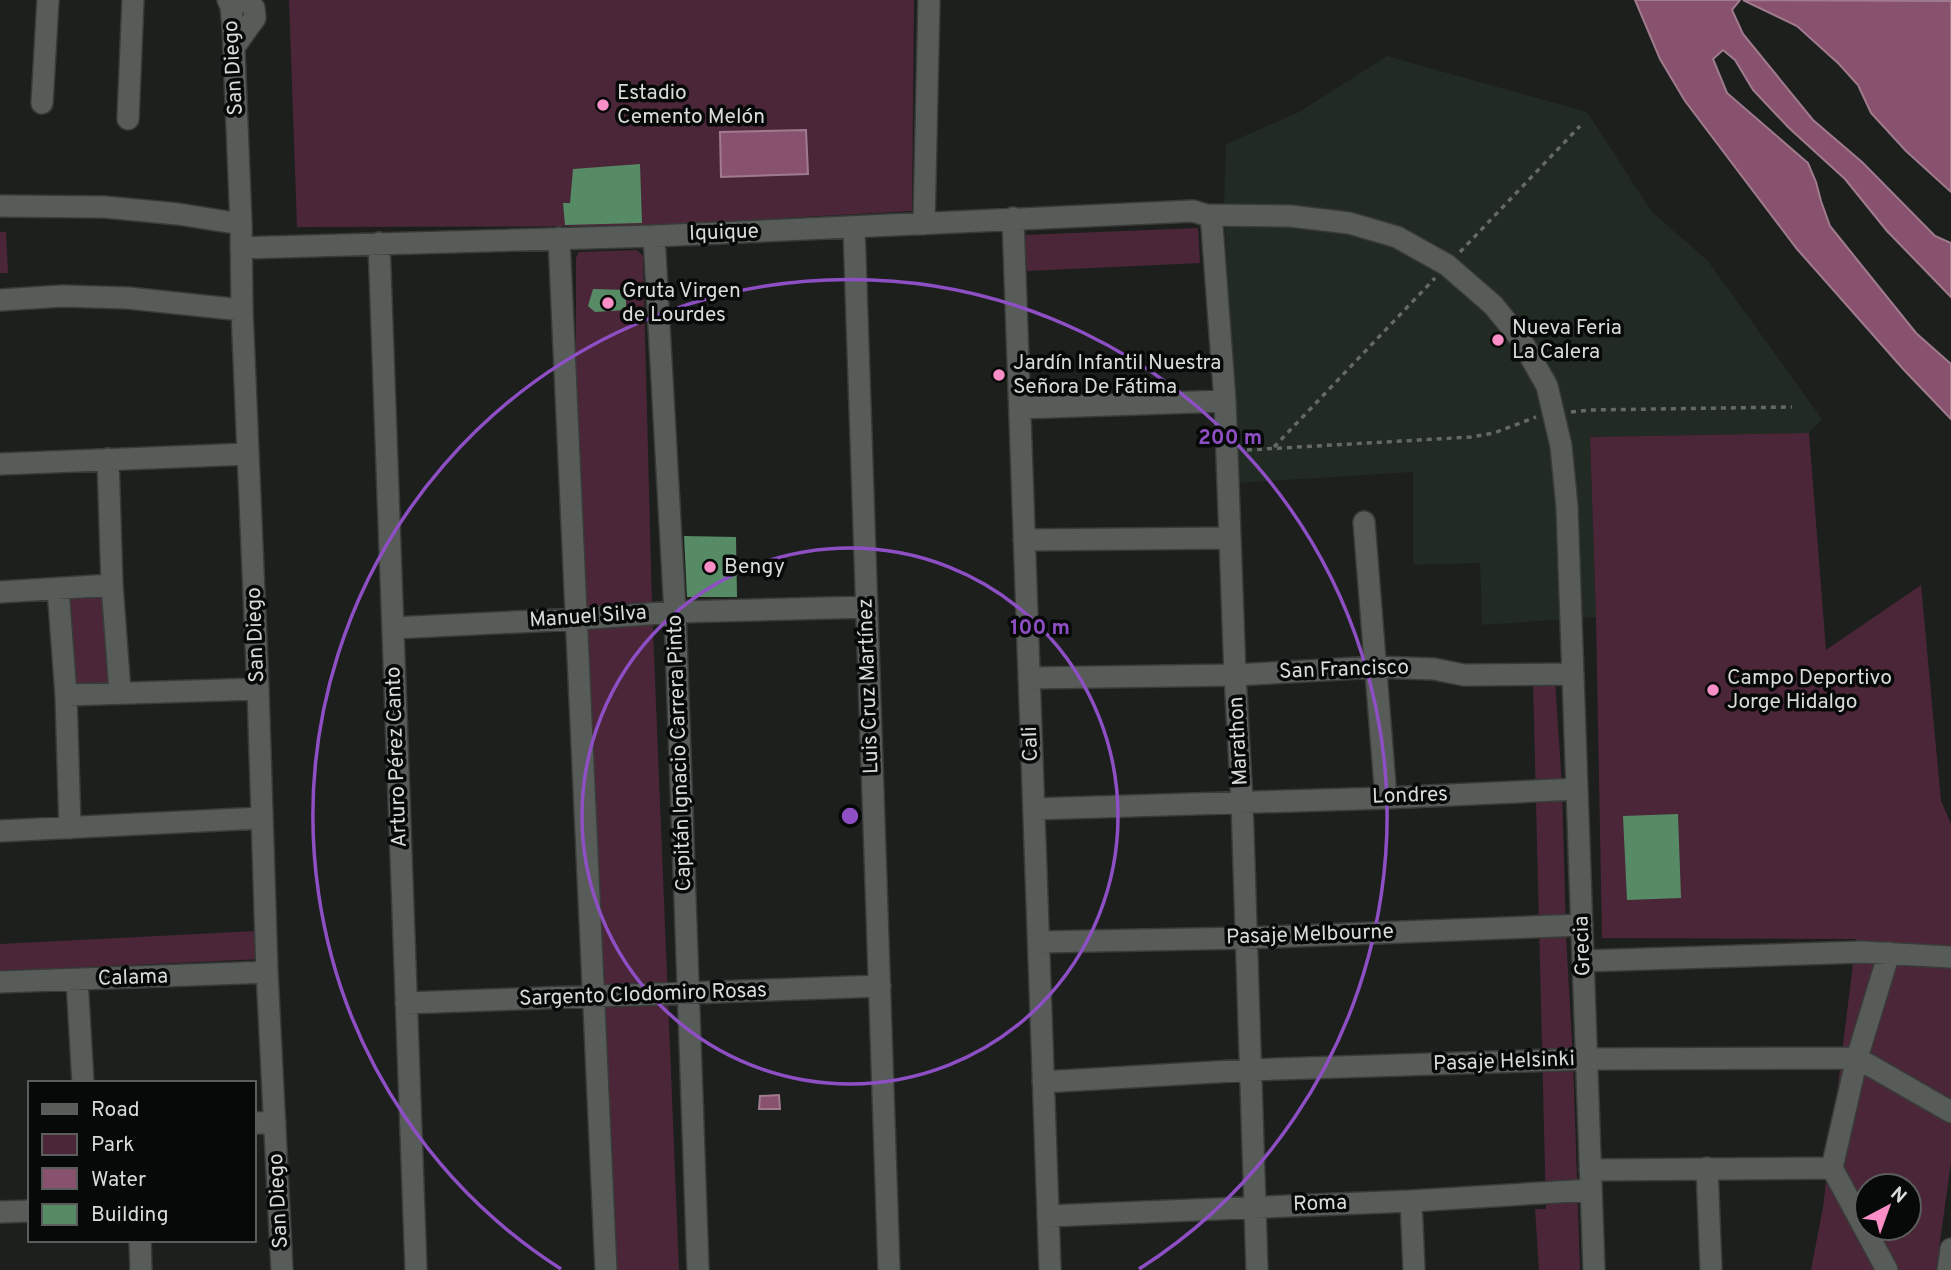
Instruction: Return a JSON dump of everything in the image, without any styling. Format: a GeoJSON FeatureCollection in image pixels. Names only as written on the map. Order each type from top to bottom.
{"type":"FeatureCollection","features":[{"type":"Feature","properties":{"kind":"street"},"geometry":{"type":"LineString","coordinates":[[42,103],[48,0]]}},
{"type":"Feature","properties":{"kind":"street"},"geometry":{"type":"LineString","coordinates":[[128,119],[134,0]]}},
{"type":"Feature","properties":{"kind":"street","name":"San Diego"},"geometry":{"type":"LineString","coordinates":[[228,0],[231,6],[234,47],[258,689],[267,972],[264,1123],[282,1270]]}},
{"type":"Feature","properties":{"kind":"street"},"geometry":{"type":"LineString","coordinates":[[234,47],[254,18],[254,8],[244,0]]}},
{"type":"Feature","properties":{"kind":"street"},"geometry":{"type":"LineString","coordinates":[[924,224],[929,0]]}},
{"type":"Feature","properties":{"kind":"street"},"geometry":{"type":"LineString","coordinates":[[0,206],[104,206],[241,224]]}},
{"type":"Feature","properties":{"kind":"street","name":"Iquique"},"geometry":{"type":"LineString","coordinates":[[241,248],[654,236],[1193,211],[1206,215],[1290,216],[1349,222],[1397,237],[1447,265]]}},
{"type":"Feature","properties":{"kind":"street","name":"Marathon"},"geometry":{"type":"LineString","coordinates":[[1206,215],[1212,226],[1225,401],[1258,1270]]}},
{"type":"Feature","properties":{"kind":"street","name":"Cali"},"geometry":{"type":"LineString","coordinates":[[1013,218],[1050,1270]]}},
{"type":"Feature","properties":{"kind":"street","name":"Luis Cruz Martínez"},"geometry":{"type":"LineString","coordinates":[[854,228],[889,1270]]}},
{"type":"Feature","properties":{"kind":"street","name":"Capitán Ignacio Carrera Pinto"},"geometry":{"type":"LineString","coordinates":[[654,236],[675,612],[698,1270]]}},
{"type":"Feature","properties":{"kind":"street"},"geometry":{"type":"LineString","coordinates":[[559,238],[606,1270]]}},
{"type":"Feature","properties":{"kind":"street","name":"Arturo Pérez Canto"},"geometry":{"type":"LineString","coordinates":[[379,243],[416,1270]]}},
{"type":"Feature","properties":{"kind":"street","name":"Grecia"},"geometry":{"type":"LineString","coordinates":[[1447,265],[1493,305],[1520,338],[1547,386],[1562,446],[1572,622],[1594,1270]]}},
{"type":"Feature","properties":{"kind":"street"},"geometry":{"type":"LineString","coordinates":[[0,300],[62,296],[128,298],[242,310]]}},
{"type":"Feature","properties":{"kind":"street"},"geometry":{"type":"LineString","coordinates":[[1020,408],[1225,401]]}},
{"type":"Feature","properties":{"kind":"street"},"geometry":{"type":"LineString","coordinates":[[0,464],[248,454]]}},
{"type":"Feature","properties":{"kind":"street"},"geometry":{"type":"LineString","coordinates":[[108,459],[112,585],[120,692]]}},
{"type":"Feature","properties":{"kind":"street"},"geometry":{"type":"LineString","coordinates":[[1364,522],[1386,798]]}},
{"type":"Feature","properties":{"kind":"street"},"geometry":{"type":"LineString","coordinates":[[1024,540],[1230,538]]}},
{"type":"Feature","properties":{"kind":"street"},"geometry":{"type":"LineString","coordinates":[[0,592],[112,585]]}},
{"type":"Feature","properties":{"kind":"street"},"geometry":{"type":"LineString","coordinates":[[58,589],[66,695],[70,828]]}},
{"type":"Feature","properties":{"kind":"street","name":"Manuel Silva"},"geometry":{"type":"LineString","coordinates":[[393,628],[675,612],[867,607]]}},
{"type":"Feature","properties":{"kind":"street","name":"San Francisco"},"geometry":{"type":"LineString","coordinates":[[1029,678],[1235,674],[1376,667],[1434,669],[1464,675],[1573,674]]}},
{"type":"Feature","properties":{"kind":"street"},"geometry":{"type":"LineString","coordinates":[[66,695],[258,689]]}},
{"type":"Feature","properties":{"kind":"street","name":"Londres"},"geometry":{"type":"LineString","coordinates":[[1034,808],[1386,798],[1577,789]]}},
{"type":"Feature","properties":{"kind":"street"},"geometry":{"type":"LineString","coordinates":[[0,831],[262,818]]}},
{"type":"Feature","properties":{"kind":"street","name":"Pasaje Melbourne"},"geometry":{"type":"LineString","coordinates":[[1039,942],[1246,939],[1582,925]]}},
{"type":"Feature","properties":{"kind":"street"},"geometry":{"type":"LineString","coordinates":[[1583,961],[1848,952],[1951,957]]}},
{"type":"Feature","properties":{"kind":"street"},"geometry":{"type":"LineString","coordinates":[[1887,1270],[1832,1168],[1857,1058],[1889,953]]}},
{"type":"Feature","properties":{"kind":"street","name":"Calama"},"geometry":{"type":"LineString","coordinates":[[0,982],[267,972]]}},
{"type":"Feature","properties":{"kind":"street"},"geometry":{"type":"LineString","coordinates":[[77,980],[83,1081]]}},
{"type":"Feature","properties":{"kind":"street","name":"Sargento Clodomiro Rosas"},"geometry":{"type":"LineString","coordinates":[[406,1003],[880,986]]}},
{"type":"Feature","properties":{"kind":"street"},"geometry":{"type":"LineString","coordinates":[[1857,1058],[1951,1112]]}},
{"type":"Feature","properties":{"kind":"street","name":"Pasaje Helsinki"},"geometry":{"type":"LineString","coordinates":[[1044,1082],[1250,1070],[1587,1059],[1857,1058]]}},
{"type":"Feature","properties":{"kind":"street"},"geometry":{"type":"LineString","coordinates":[[1707,1168],[1711,1270]]}},
{"type":"Feature","properties":{"kind":"street","name":"Roma"},"geometry":{"type":"LineString","coordinates":[[1048,1216],[1411,1201],[1707,1168],[1832,1168]]}},
{"type":"Feature","properties":{"kind":"street"},"geometry":{"type":"LineString","coordinates":[[1411,1201],[1414,1270]]}},
{"type":"Feature","properties":{"kind":"street"},"geometry":{"type":"LineString","coordinates":[[0,1212],[28,1211]]}},
{"type":"Feature","properties":{"kind":"street"},"geometry":{"type":"LineString","coordinates":[[140,1242],[141,1270]]}},
{"type":"Feature","properties":{"kind":"street"},"geometry":{"type":"LineString","coordinates":[[1948,1270],[1951,1249]]}},
{"type":"Feature","properties":{"kind":"path"},"geometry":{"type":"LineString","coordinates":[[1272,448],[1580,126]]}},
{"type":"Feature","properties":{"kind":"path"},"geometry":{"type":"LineString","coordinates":[[1227,451],[1471,437],[1494,433],[1531,418],[1590,410],[1792,408]]}},
{"type":"Feature","properties":{"kind":"shaded area","name":"Nueva Feria La Calera"},"geometry":{"type":"Polygon","coordinates":[[[1387,56],[1587,112],[1652,212],[1708,261],[1822,419],[1809,433],[1590,437],[1596,617],[1482,625],[1480,563],[1413,565],[1413,472],[1238,483],[1224,201],[1226,144],[1299,112],[1387,56]]]}},
{"type":"Feature","properties":{"kind":"green space","name":"Estadio Cemento Melón"},"geometry":{"type":"Polygon","coordinates":[[[289,0],[914,0],[912,211],[642,226],[297,227],[289,0]]]}},
{"type":"Feature","properties":{"kind":"green space"},"geometry":{"type":"Polygon","coordinates":[[[1198,228],[1200,263],[1027,271],[1024,235],[1198,228]]]}},
{"type":"Feature","properties":{"kind":"green space"},"geometry":{"type":"Polygon","coordinates":[[[0,232],[6,232],[8,273],[0,273],[0,232]]]}},
{"type":"Feature","properties":{"kind":"green space"},"geometry":{"type":"Polygon","coordinates":[[[637,250],[643,256],[652,606],[679,1270],[612,1270],[576,377],[576,258],[579,252],[637,250]]]}},
{"type":"Feature","properties":{"kind":"green space","name":"Campo Deportivo Jorge Hidalgo"},"geometry":{"type":"Polygon","coordinates":[[[1809,433],[1826,650],[1921,585],[1941,801],[1951,824],[1951,1162],[1936,1270],[1811,1270],[1823,1207],[1856,939],[1602,938],[1590,437],[1809,433]]]}},
{"type":"Feature","properties":{"kind":"green space"},"geometry":{"type":"Polygon","coordinates":[[[104,596],[110,687],[71,688],[65,598],[104,596]]]}},
{"type":"Feature","properties":{"kind":"green space"},"geometry":{"type":"Polygon","coordinates":[[[1533,680],[1555,682],[1562,784],[1580,1270],[1539,1270],[1535,1209],[1546,1209],[1533,680]]]}},
{"type":"Feature","properties":{"kind":"green space"},"geometry":{"type":"Polygon","coordinates":[[[258,931],[259,959],[0,971],[0,944],[258,931]]]}},
{"type":"Feature","properties":{"kind":"water"},"geometry":{"type":"Polygon","coordinates":[[[1635,0],[1740,0],[1732,10],[1743,34],[1813,120],[1862,162],[1935,236],[1951,243],[1951,297],[1887,231],[1845,179],[1789,128],[1753,90],[1735,60],[1723,50],[1713,59],[1727,93],[1808,163],[1830,226],[1916,333],[1951,364],[1951,419],[1797,249],[1685,101],[1660,59],[1635,0]]]}},
{"type":"Feature","properties":{"kind":"water"},"geometry":{"type":"Polygon","coordinates":[[[1743,0],[1951,1],[1951,192],[1906,151],[1871,113],[1858,85],[1839,64],[1797,26],[1743,0]]]}},
{"type":"Feature","properties":{"kind":"water"},"geometry":{"type":"Polygon","coordinates":[[[806,130],[808,174],[721,177],[720,132],[806,130]]]}},
{"type":"Feature","properties":{"kind":"water"},"geometry":{"type":"Polygon","coordinates":[[[779,1095],[780,1109],[759,1109],[760,1096],[779,1095]]]}},
{"type":"Feature","properties":{"kind":"building"},"geometry":{"type":"Polygon","coordinates":[[[640,164],[642,223],[565,225],[563,203],[570,203],[573,169],[640,164]]]}},
{"type":"Feature","properties":{"kind":"building","name":"Gruta Virgen de Lourdes"},"geometry":{"type":"Polygon","coordinates":[[[593,289],[626,290],[626,310],[595,312],[588,306],[593,289]]]}},
{"type":"Feature","properties":{"kind":"building","name":"Bengy"},"geometry":{"type":"Polygon","coordinates":[[[684,536],[736,537],[737,597],[687,597],[684,536]]]}},
{"type":"Feature","properties":{"kind":"building"},"geometry":{"type":"Polygon","coordinates":[[[1678,814],[1681,898],[1627,900],[1623,816],[1678,814]]]}},
{"type":"Feature","properties":{"kind":"place","name":"Estadio Cemento Melón"},"geometry":{"type":"Point","coordinates":[603,105]}},
{"type":"Feature","properties":{"kind":"place","name":"Gruta Virgen de Lourdes"},"geometry":{"type":"Point","coordinates":[608,303]}},
{"type":"Feature","properties":{"kind":"place","name":"Nueva Feria La Calera"},"geometry":{"type":"Point","coordinates":[1498,340]}},
{"type":"Feature","properties":{"kind":"place","name":"Jardín Infantil Nuestra Señora De Fátima"},"geometry":{"type":"Point","coordinates":[999,375]}},
{"type":"Feature","properties":{"kind":"place","name":"Bengy"},"geometry":{"type":"Point","coordinates":[710,567]}},
{"type":"Feature","properties":{"kind":"place","name":"Campo Deportivo Jorge Hidalgo"},"geometry":{"type":"Point","coordinates":[1713,690]}}]}
